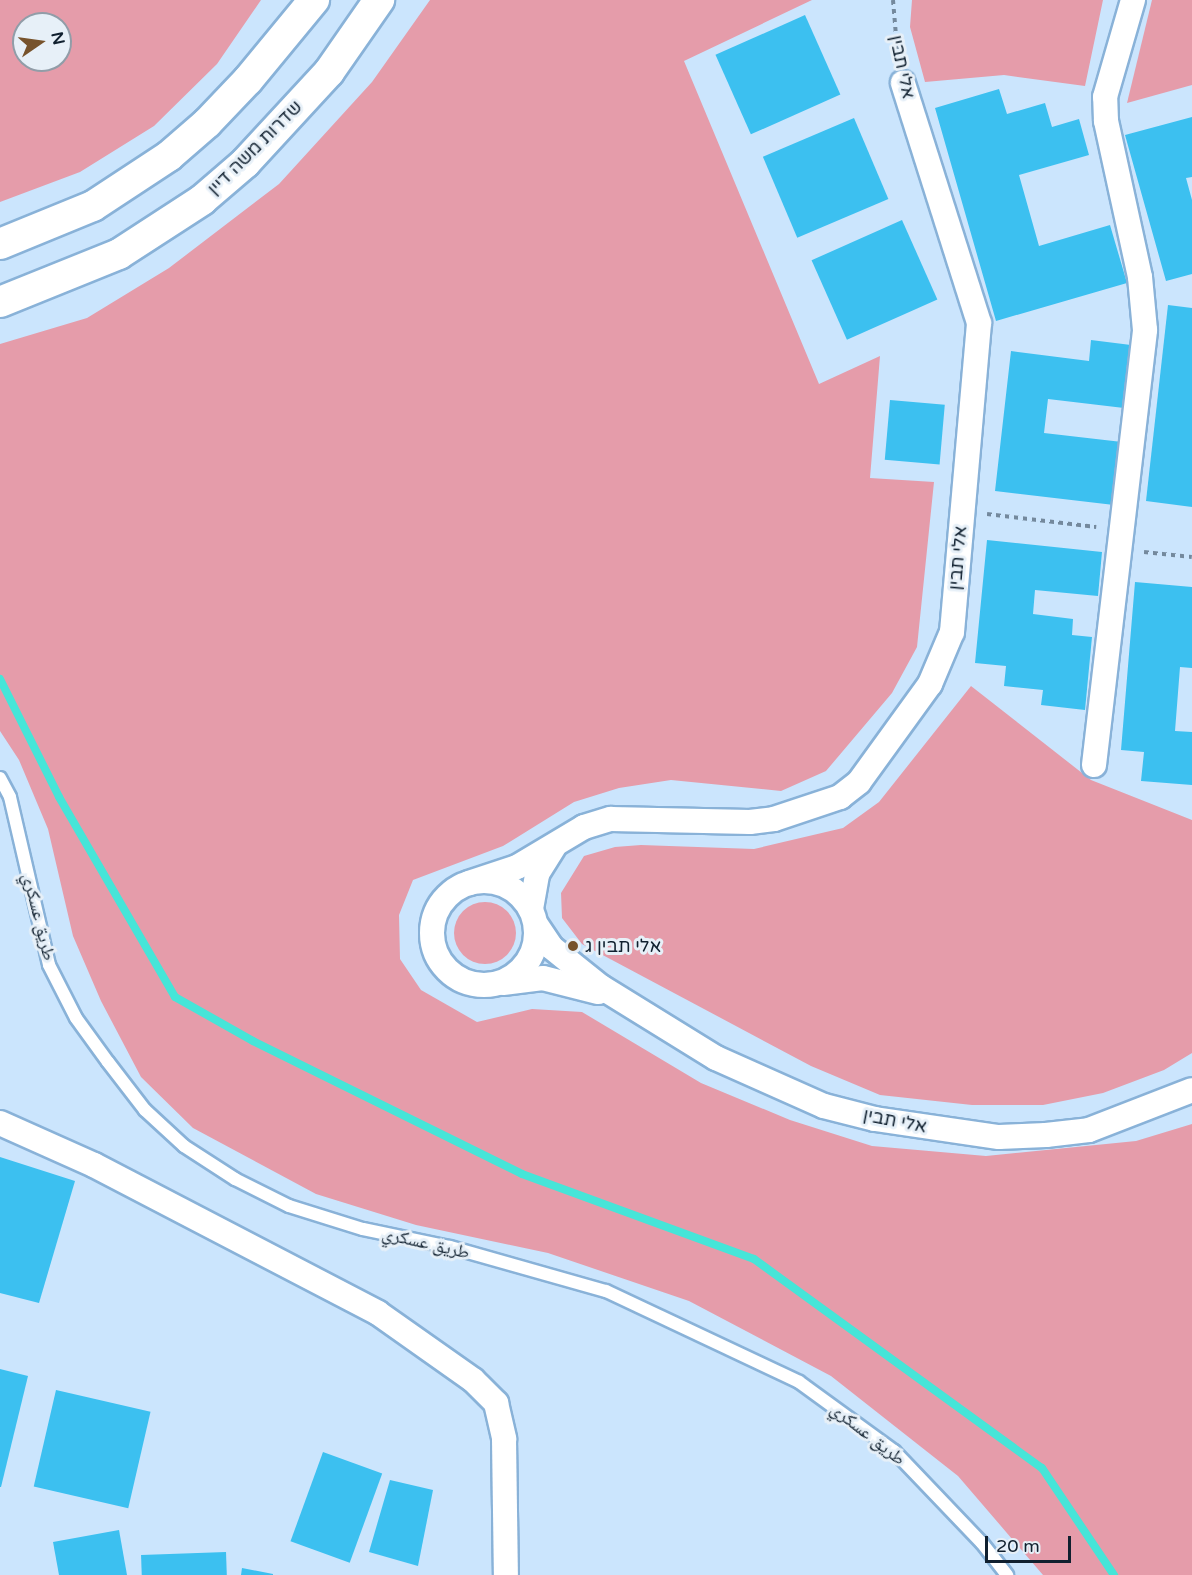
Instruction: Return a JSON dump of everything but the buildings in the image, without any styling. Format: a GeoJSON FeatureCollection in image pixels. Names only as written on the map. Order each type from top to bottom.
{"type":"FeatureCollection","features":[{"type":"Feature","properties":{"kind":"street"},"geometry":{"type":"LineString","coordinates":[[0,244],[93,206],[169,156],[240,88],[314,0]]}},
{"type":"Feature","properties":{"kind":"street","name":"שדרות משה דיין"},"geometry":{"type":"LineString","coordinates":[[0,302],[119,255],[202,200],[245,163],[329,72],[379,0]]}},
{"type":"Feature","properties":{"kind":"street"},"geometry":{"type":"LineString","coordinates":[[1094,765],[1145,321],[1140,277],[1106,121],[1105,97],[1132,0]]}},
{"type":"Feature","properties":{"kind":"street","name":"אלי תבין"},"geometry":{"type":"LineString","coordinates":[[469,883],[517,867],[584,827],[611,819],[639,817],[717,823],[774,819],[840,797],[859,782],[930,684],[943,661],[952,632],[979,323],[903,83]]}},
{"type":"Feature","properties":{"kind":"street","name":"אלי תבין"},"geometry":{"type":"LineString","coordinates":[[555,845],[537,874],[534,918],[551,947],[617,998],[716,1058],[815,1102],[874,1119],[999,1137],[1089,1130],[1192,1090]]}},
{"type":"Feature","properties":{"kind":"street"},"geometry":{"type":"LineString","coordinates":[[487,880],[504,884],[520,894],[534,918],[536,945],[529,961],[501,983],[468,984],[442,964],[435,950],[432,933],[439,909],[454,890],[469,883],[487,880]]}},
{"type":"Feature","properties":{"kind":"street","name":"אלי תבין"},"geometry":{"type":"LineString","coordinates":[[501,983],[543,978],[617,998]]}},
{"type":"Feature","properties":{"kind":"street"},"geometry":{"type":"LineString","coordinates":[[0,1123],[94,1165],[378,1313],[473,1380],[496,1403],[504,1439],[506,1575]]}},
{"type":"Feature","properties":{"kind":"lane","name":"طريق عسكري"},"geometry":{"type":"LineString","coordinates":[[0,778],[10,797],[50,965],[76,1018],[145,1110],[184,1146],[235,1179],[289,1206],[363,1230],[450,1247],[606,1291],[799,1382],[894,1451],[968,1528],[1007,1575]]}},
{"type":"Feature","properties":{"kind":"path","name":"אלי תבין"},"geometry":{"type":"LineString","coordinates":[[893,0],[895,46],[903,83]]}},
{"type":"Feature","properties":{"kind":"path"},"geometry":{"type":"LineString","coordinates":[[963,511],[1120,540],[1192,557]]}},
{"type":"Feature","properties":{"kind":"shaded area"},"geometry":{"type":"Polygon","coordinates":[[[0,0],[261,0],[217,64],[154,126],[80,172],[0,202],[0,0]]]}},
{"type":"Feature","properties":{"kind":"shaded area"},"geometry":{"type":"Polygon","coordinates":[[[430,0],[812,0],[684,61],[819,384],[880,356],[870,478],[934,482],[917,647],[892,693],[826,771],[781,791],[671,780],[619,788],[574,802],[503,846],[413,880],[399,915],[400,959],[421,990],[477,1022],[532,1009],[582,1012],[701,1083],[790,1120],[872,1146],[986,1156],[1136,1141],[1192,1124],[1192,1575],[1043,1575],[958,1476],[831,1376],[689,1301],[548,1253],[416,1225],[316,1194],[193,1128],[141,1077],[101,1001],[73,936],[48,829],[19,760],[0,731],[0,344],[87,318],[169,268],[279,184],[372,82],[430,0]]]}},
{"type":"Feature","properties":{"kind":"shaded area"},"geometry":{"type":"Polygon","coordinates":[[[912,0],[1103,0],[1085,86],[1004,75],[925,82],[910,27],[912,0]]]}},
{"type":"Feature","properties":{"kind":"shaded area"},"geometry":{"type":"Polygon","coordinates":[[[1152,0],[1192,0],[1192,85],[1127,103],[1152,0]]]}},
{"type":"Feature","properties":{"kind":"shaded area"},"geometry":{"type":"Polygon","coordinates":[[[971,686],[1091,780],[1192,820],[1192,1053],[1164,1070],[1103,1093],[1043,1105],[972,1105],[880,1095],[811,1066],[582,944],[562,918],[561,893],[584,856],[615,847],[641,845],[754,849],[843,828],[879,802],[971,686]]]}},
{"type":"Feature","properties":{"kind":"shaded area"},"geometry":{"type":"Polygon","coordinates":[[[485,902],[497,904],[507,911],[514,921],[516,933],[514,945],[507,955],[497,962],[485,964],[473,962],[463,955],[456,945],[454,933],[456,921],[463,911],[473,904],[485,902]]]}},
{"type":"Feature","properties":{"kind":"waterway"},"geometry":{"type":"LineString","coordinates":[[0,679],[59,797],[175,997],[253,1041],[522,1174],[754,1259],[1042,1468],[1114,1575]]}},
{"type":"Feature","properties":{"kind":"place","name":"אלי תבין ג"},"geometry":{"type":"Point","coordinates":[573,946]}}]}
